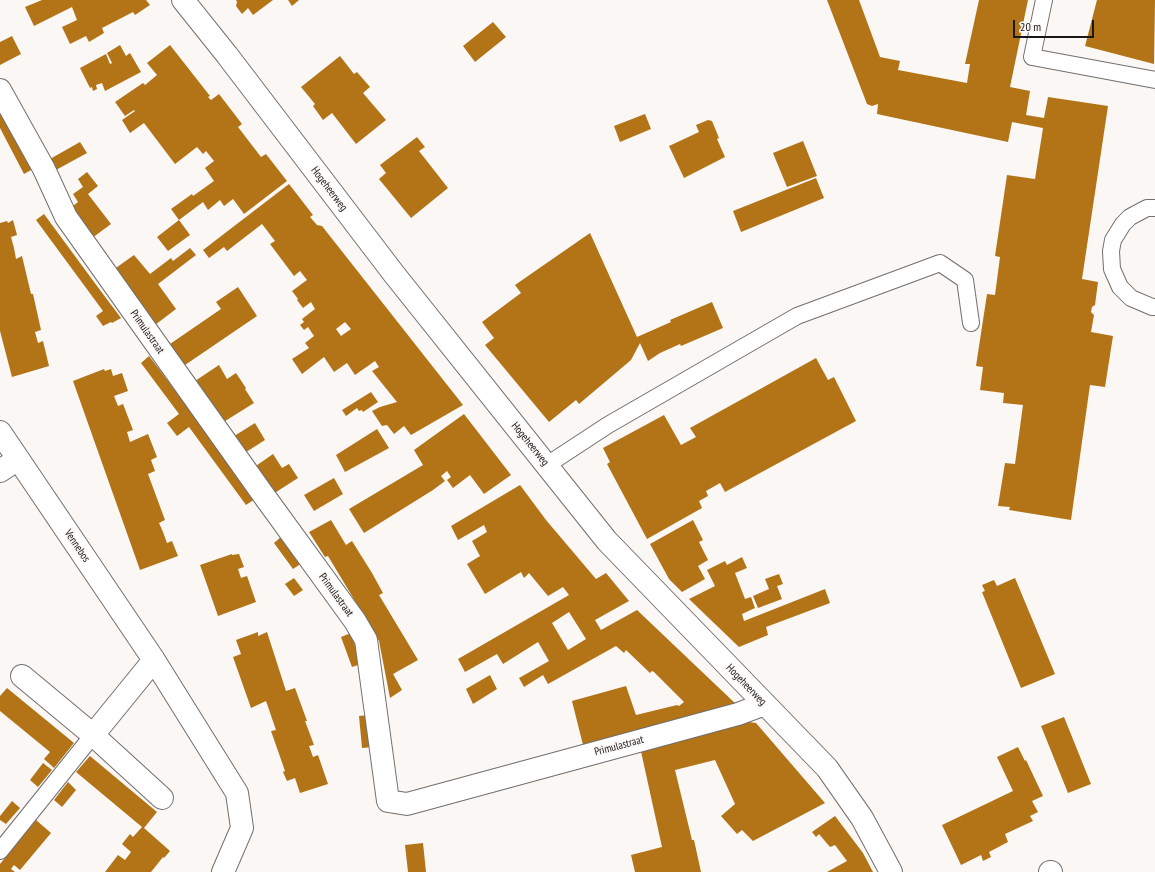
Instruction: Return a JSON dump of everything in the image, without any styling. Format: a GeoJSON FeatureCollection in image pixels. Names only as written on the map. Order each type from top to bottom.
{"type":"FeatureCollection","features":[{"type":"Feature","properties":{"kind":"street","name":"Hogeheerweg"},"geometry":{"type":"LineString","coordinates":[[183,0],[232,61],[394,274],[607,541],[827,768],[862,818],[891,872]]}},
{"type":"Feature","properties":{"kind":"street","name":"Primulastraat"},"geometry":{"type":"LineString","coordinates":[[0,90],[44,169],[66,217],[355,621],[366,640],[388,801],[407,804],[738,714],[765,704]]}},
{"type":"Feature","properties":{"kind":"street","name":"Vennebos"},"geometry":{"type":"LineString","coordinates":[[0,432],[154,660],[237,794],[242,828],[223,872]]}},
{"type":"Feature","properties":{"kind":"street"},"geometry":{"type":"LineString","coordinates":[[0,471],[18,459]]}},
{"type":"Feature","properties":{"kind":"street"},"geometry":{"type":"LineString","coordinates":[[92,735],[154,660]]}},
{"type":"Feature","properties":{"kind":"street"},"geometry":{"type":"LineString","coordinates":[[22,676],[92,735],[162,798]]}},
{"type":"Feature","properties":{"kind":"lane"},"geometry":{"type":"LineString","coordinates":[[1044,0],[1032,57],[1155,80]]}},
{"type":"Feature","properties":{"kind":"lane"},"geometry":{"type":"LineString","coordinates":[[1155,208],[1147,208],[1130,217],[1123,224],[1114,240],[1111,251],[1112,269],[1120,286],[1131,298],[1155,307]]}},
{"type":"Feature","properties":{"kind":"lane"},"geometry":{"type":"LineString","coordinates":[[547,465],[608,426],[797,316],[940,263],[965,280],[971,323]]}},
{"type":"Feature","properties":{"kind":"lane"},"geometry":{"type":"LineString","coordinates":[[0,850],[92,735]]}},
{"type":"Feature","properties":{"kind":"building"},"geometry":{"type":"Polygon","coordinates":[[[42,0],[146,0],[150,5],[135,15],[133,12],[102,28],[104,33],[89,42],[86,36],[70,44],[62,27],[77,20],[72,7],[34,26],[25,7],[42,0]]]}},
{"type":"Feature","properties":{"kind":"building"},"geometry":{"type":"Polygon","coordinates":[[[236,0],[273,0],[253,15],[248,8],[242,14],[236,6],[236,0]]]}},
{"type":"Feature","properties":{"kind":"building"},"geometry":{"type":"Polygon","coordinates":[[[288,0],[299,0],[292,6],[288,0]]]}},
{"type":"Feature","properties":{"kind":"building"},"geometry":{"type":"Polygon","coordinates":[[[827,0],[859,0],[880,57],[900,61],[898,70],[967,83],[970,64],[965,64],[979,0],[1028,0],[1010,87],[1030,91],[1026,115],[1044,118],[1048,97],[1108,106],[1082,279],[1098,282],[1095,305],[1092,307],[1091,312],[1094,315],[1091,332],[1113,336],[1105,387],[1090,385],[1071,520],[1009,510],[1010,507],[998,506],[1005,463],[1015,464],[1023,405],[1003,403],[1004,393],[980,390],[983,367],[976,366],[987,294],[995,295],[1000,257],[995,256],[1007,175],[1035,179],[1043,128],[1012,122],[1008,142],[877,114],[878,104],[872,106],[867,104],[827,0]]]}},
{"type":"Feature","properties":{"kind":"building"},"geometry":{"type":"Polygon","coordinates":[[[1097,0],[1155,0],[1154,64],[1085,46],[1097,0]]]}},
{"type":"Feature","properties":{"kind":"building"},"geometry":{"type":"Polygon","coordinates":[[[493,22],[506,37],[475,62],[463,46],[493,22]]]}},
{"type":"Feature","properties":{"kind":"building"},"geometry":{"type":"Polygon","coordinates":[[[12,36],[21,54],[0,65],[0,42],[12,36]]]}},
{"type":"Feature","properties":{"kind":"building"},"geometry":{"type":"Polygon","coordinates":[[[120,45],[126,56],[130,53],[141,72],[105,91],[102,83],[96,85],[97,89],[93,91],[80,68],[106,54],[110,64],[112,63],[107,53],[120,45]]]}},
{"type":"Feature","properties":{"kind":"building"},"geometry":{"type":"Polygon","coordinates":[[[170,45],[210,96],[208,97],[211,100],[219,94],[242,124],[238,127],[261,157],[266,154],[287,181],[244,214],[233,199],[224,206],[220,200],[208,210],[203,202],[179,220],[171,209],[214,181],[205,168],[214,161],[206,151],[203,154],[197,147],[175,164],[144,123],[130,133],[122,120],[135,111],[134,110],[125,116],[115,102],[143,83],[145,85],[157,75],[147,63],[170,45]]]}},
{"type":"Feature","properties":{"kind":"building"},"geometry":{"type":"Polygon","coordinates":[[[340,56],[354,74],[357,72],[370,87],[363,93],[386,120],[356,144],[332,113],[323,120],[313,106],[315,104],[301,87],[340,56]]]}},
{"type":"Feature","properties":{"kind":"building"},"geometry":{"type":"Polygon","coordinates":[[[0,106],[33,169],[24,174],[0,128],[0,106]]]}},
{"type":"Feature","properties":{"kind":"building"},"geometry":{"type":"Polygon","coordinates":[[[645,114],[651,129],[620,142],[614,126],[645,114]]]}},
{"type":"Feature","properties":{"kind":"building"},"geometry":{"type":"Polygon","coordinates":[[[708,120],[712,121],[719,138],[717,139],[725,157],[684,178],[669,146],[699,132],[696,125],[708,120]]]}},
{"type":"Feature","properties":{"kind":"building"},"geometry":{"type":"Polygon","coordinates":[[[417,137],[425,147],[419,151],[448,188],[411,218],[379,179],[386,173],[380,165],[417,137]]]}},
{"type":"Feature","properties":{"kind":"building"},"geometry":{"type":"Polygon","coordinates":[[[803,141],[817,176],[787,187],[773,153],[803,141]]]}},
{"type":"Feature","properties":{"kind":"building"},"geometry":{"type":"Polygon","coordinates":[[[80,142],[87,153],[56,170],[50,159],[80,142]]]}},
{"type":"Feature","properties":{"kind":"building"},"geometry":{"type":"Polygon","coordinates":[[[87,172],[98,186],[88,194],[111,224],[88,241],[70,208],[78,202],[73,194],[83,187],[78,179],[87,172]]]}},
{"type":"Feature","properties":{"kind":"building"},"geometry":{"type":"Polygon","coordinates":[[[816,178],[824,198],[741,232],[733,211],[816,178]]]}},
{"type":"Feature","properties":{"kind":"building"},"geometry":{"type":"Polygon","coordinates":[[[289,184],[313,215],[310,217],[317,225],[322,226],[463,405],[411,435],[404,426],[394,434],[387,425],[382,426],[372,411],[397,402],[372,371],[379,367],[375,361],[355,375],[347,363],[334,372],[324,357],[302,374],[292,359],[309,348],[305,343],[314,336],[308,327],[304,330],[300,325],[304,322],[302,319],[315,309],[311,302],[303,308],[297,300],[298,299],[292,291],[307,280],[300,271],[294,276],[270,244],[275,241],[262,224],[227,251],[224,247],[209,258],[203,250],[289,184]],[[345,322],[336,329],[341,336],[351,329],[345,322]]]}},
{"type":"Feature","properties":{"kind":"building"},"geometry":{"type":"Polygon","coordinates":[[[44,214],[121,318],[103,326],[96,316],[103,311],[36,220],[44,214]]]}},
{"type":"Feature","properties":{"kind":"building"},"geometry":{"type":"Polygon","coordinates":[[[13,220],[17,235],[11,237],[16,259],[22,256],[31,294],[33,294],[41,330],[35,332],[38,343],[43,341],[49,366],[12,377],[0,331],[0,223],[7,221],[8,223],[13,220]]]}},
{"type":"Feature","properties":{"kind":"building"},"geometry":{"type":"Polygon","coordinates":[[[179,220],[190,235],[168,251],[157,237],[179,220]]]}},
{"type":"Feature","properties":{"kind":"building"},"geometry":{"type":"Polygon","coordinates":[[[590,233],[637,337],[671,322],[670,320],[712,302],[723,328],[681,346],[680,344],[660,353],[648,361],[640,343],[631,360],[579,404],[576,400],[549,422],[485,345],[494,338],[482,322],[521,293],[515,285],[590,233]]]}},
{"type":"Feature","properties":{"kind":"building"},"geometry":{"type":"Polygon","coordinates":[[[190,248],[196,255],[158,284],[176,309],[155,325],[113,270],[134,255],[150,274],[171,258],[173,261],[190,248]]]}},
{"type":"Feature","properties":{"kind":"building"},"geometry":{"type":"Polygon","coordinates":[[[238,287],[257,316],[185,365],[170,344],[221,309],[216,302],[238,287]]]}},
{"type":"Feature","properties":{"kind":"building"},"geometry":{"type":"Polygon","coordinates":[[[149,356],[255,499],[246,505],[189,427],[177,436],[167,423],[179,414],[141,363],[149,356]]]}},
{"type":"Feature","properties":{"kind":"building"},"geometry":{"type":"Polygon","coordinates":[[[816,358],[828,380],[834,377],[856,421],[725,492],[720,483],[706,491],[708,496],[699,501],[702,508],[647,539],[607,464],[610,462],[603,448],[664,415],[681,445],[696,437],[690,428],[816,358]]]}},
{"type":"Feature","properties":{"kind":"building"},"geometry":{"type":"Polygon","coordinates":[[[219,365],[227,379],[236,373],[254,403],[222,423],[195,381],[219,365]]]}},
{"type":"Feature","properties":{"kind":"building"},"geometry":{"type":"Polygon","coordinates":[[[104,369],[105,371],[111,369],[113,376],[122,373],[128,391],[114,396],[118,406],[123,404],[133,430],[127,432],[130,442],[148,434],[157,457],[151,460],[155,471],[148,474],[165,520],[159,523],[167,543],[172,541],[178,556],[140,570],[73,381],[104,369]]]}},
{"type":"Feature","properties":{"kind":"building"},"geometry":{"type":"Polygon","coordinates":[[[371,392],[378,402],[363,412],[362,410],[359,411],[357,408],[346,416],[342,410],[371,392]]]}},
{"type":"Feature","properties":{"kind":"building"},"geometry":{"type":"Polygon","coordinates":[[[464,414],[511,475],[484,494],[470,475],[453,488],[447,480],[451,477],[447,471],[441,476],[445,481],[433,490],[364,533],[349,509],[423,465],[414,450],[464,414]]]}},
{"type":"Feature","properties":{"kind":"building"},"geometry":{"type":"Polygon","coordinates":[[[255,423],[265,440],[243,454],[231,438],[255,423]]]}},
{"type":"Feature","properties":{"kind":"building"},"geometry":{"type":"Polygon","coordinates":[[[377,429],[389,448],[345,472],[336,455],[377,429]]]}},
{"type":"Feature","properties":{"kind":"building"},"geometry":{"type":"Polygon","coordinates":[[[273,454],[282,468],[289,464],[298,478],[273,494],[253,468],[273,454]]]}},
{"type":"Feature","properties":{"kind":"building"},"geometry":{"type":"Polygon","coordinates":[[[334,478],[343,494],[314,511],[304,495],[334,478]]]}},
{"type":"Feature","properties":{"kind":"building"},"geometry":{"type":"Polygon","coordinates":[[[520,485],[546,520],[596,579],[606,573],[629,601],[595,620],[601,630],[637,610],[738,706],[584,749],[572,701],[626,686],[636,715],[677,705],[679,706],[684,702],[654,672],[652,671],[650,673],[626,650],[624,653],[616,646],[548,684],[543,675],[524,687],[519,678],[549,661],[538,642],[503,664],[497,654],[465,672],[458,659],[569,595],[563,587],[548,596],[529,573],[524,578],[521,572],[485,594],[467,564],[480,556],[472,541],[487,532],[484,525],[458,540],[451,526],[520,485]],[[569,612],[552,623],[568,650],[586,639],[569,612]]]}},
{"type":"Feature","properties":{"kind":"building"},"geometry":{"type":"Polygon","coordinates":[[[331,520],[346,545],[352,541],[372,573],[383,593],[379,595],[418,660],[393,674],[402,690],[390,698],[379,641],[328,556],[325,557],[309,532],[331,520]]]}},
{"type":"Feature","properties":{"kind":"building"},"geometry":{"type":"Polygon","coordinates":[[[693,520],[703,540],[699,542],[708,560],[698,566],[705,579],[682,592],[669,579],[650,544],[693,520]]]}},
{"type":"Feature","properties":{"kind":"building"},"geometry":{"type":"Polygon","coordinates":[[[282,536],[302,563],[293,569],[274,543],[282,536]]]}},
{"type":"Feature","properties":{"kind":"building"},"geometry":{"type":"Polygon","coordinates":[[[232,554],[239,554],[244,567],[238,569],[241,578],[247,576],[256,602],[218,616],[200,565],[232,554]]]}},
{"type":"Feature","properties":{"kind":"building"},"geometry":{"type":"Polygon","coordinates":[[[742,557],[747,568],[735,573],[745,599],[751,597],[755,608],[742,614],[744,621],[825,589],[830,603],[766,627],[768,635],[739,647],[689,599],[715,586],[707,570],[725,561],[727,565],[742,557]]]}},
{"type":"Feature","properties":{"kind":"building"},"geometry":{"type":"Polygon","coordinates":[[[779,574],[783,584],[777,586],[782,599],[758,608],[753,596],[769,589],[765,579],[779,574]]]}},
{"type":"Feature","properties":{"kind":"building"},"geometry":{"type":"Polygon","coordinates":[[[294,578],[303,590],[294,596],[285,584],[294,578]]]}},
{"type":"Feature","properties":{"kind":"building"},"geometry":{"type":"Polygon","coordinates":[[[1015,578],[1055,674],[1021,688],[982,592],[985,591],[982,585],[994,580],[997,586],[1015,578]]]}},
{"type":"Feature","properties":{"kind":"building"},"geometry":{"type":"Polygon","coordinates":[[[258,632],[258,636],[267,632],[286,691],[295,688],[314,745],[309,746],[313,757],[318,755],[328,784],[300,793],[295,778],[287,781],[271,731],[276,730],[266,701],[251,708],[233,657],[241,654],[236,640],[258,632]]]}},
{"type":"Feature","properties":{"kind":"building"},"geometry":{"type":"Polygon","coordinates":[[[351,633],[361,664],[352,667],[341,637],[351,633]]]}},
{"type":"Feature","properties":{"kind":"building"},"geometry":{"type":"Polygon","coordinates":[[[490,675],[497,689],[473,704],[466,689],[490,675]]]}},
{"type":"Feature","properties":{"kind":"building"},"geometry":{"type":"Polygon","coordinates":[[[7,688],[74,743],[54,768],[44,759],[50,752],[0,711],[0,696],[7,688]]]}},
{"type":"Feature","properties":{"kind":"building"},"geometry":{"type":"Polygon","coordinates":[[[369,715],[373,747],[362,748],[359,716],[369,715]]]}},
{"type":"Feature","properties":{"kind":"building"},"geometry":{"type":"Polygon","coordinates":[[[1064,717],[1091,784],[1068,793],[1041,726],[1064,717]]]}},
{"type":"Feature","properties":{"kind":"building"},"geometry":{"type":"Polygon","coordinates":[[[749,722],[756,723],[825,803],[753,841],[742,830],[737,834],[721,816],[735,804],[715,760],[675,770],[701,872],[635,872],[631,855],[662,847],[640,747],[749,722]]]}},
{"type":"Feature","properties":{"kind":"building"},"geometry":{"type":"Polygon","coordinates":[[[1018,747],[1025,761],[1026,760],[1043,796],[1032,801],[1038,812],[1030,816],[1033,821],[1005,834],[1008,842],[989,852],[991,857],[983,861],[981,855],[961,865],[942,825],[1013,791],[997,757],[1018,747]]]}},
{"type":"Feature","properties":{"kind":"building"},"geometry":{"type":"Polygon","coordinates":[[[90,756],[157,812],[144,828],[170,851],[151,872],[105,872],[118,855],[125,860],[131,852],[122,844],[130,834],[133,837],[142,827],[76,772],[90,756]]]}},
{"type":"Feature","properties":{"kind":"building"},"geometry":{"type":"Polygon","coordinates":[[[43,763],[52,770],[38,787],[30,780],[43,763]]]}},
{"type":"Feature","properties":{"kind":"building"},"geometry":{"type":"Polygon","coordinates":[[[68,782],[76,790],[62,807],[54,800],[68,782]]]}},
{"type":"Feature","properties":{"kind":"building"},"geometry":{"type":"Polygon","coordinates":[[[12,801],[20,808],[6,824],[0,820],[0,816],[12,801]]]}},
{"type":"Feature","properties":{"kind":"building"},"geometry":{"type":"Polygon","coordinates":[[[835,816],[863,853],[873,872],[827,872],[847,861],[835,845],[830,847],[819,834],[816,837],[812,832],[835,816]]]}},
{"type":"Feature","properties":{"kind":"building"},"geometry":{"type":"Polygon","coordinates":[[[36,820],[51,833],[20,870],[14,865],[11,869],[15,872],[0,872],[0,864],[36,820]]]}},
{"type":"Feature","properties":{"kind":"building"},"geometry":{"type":"Polygon","coordinates":[[[423,843],[426,872],[408,872],[405,845],[423,843]]]}}]}
